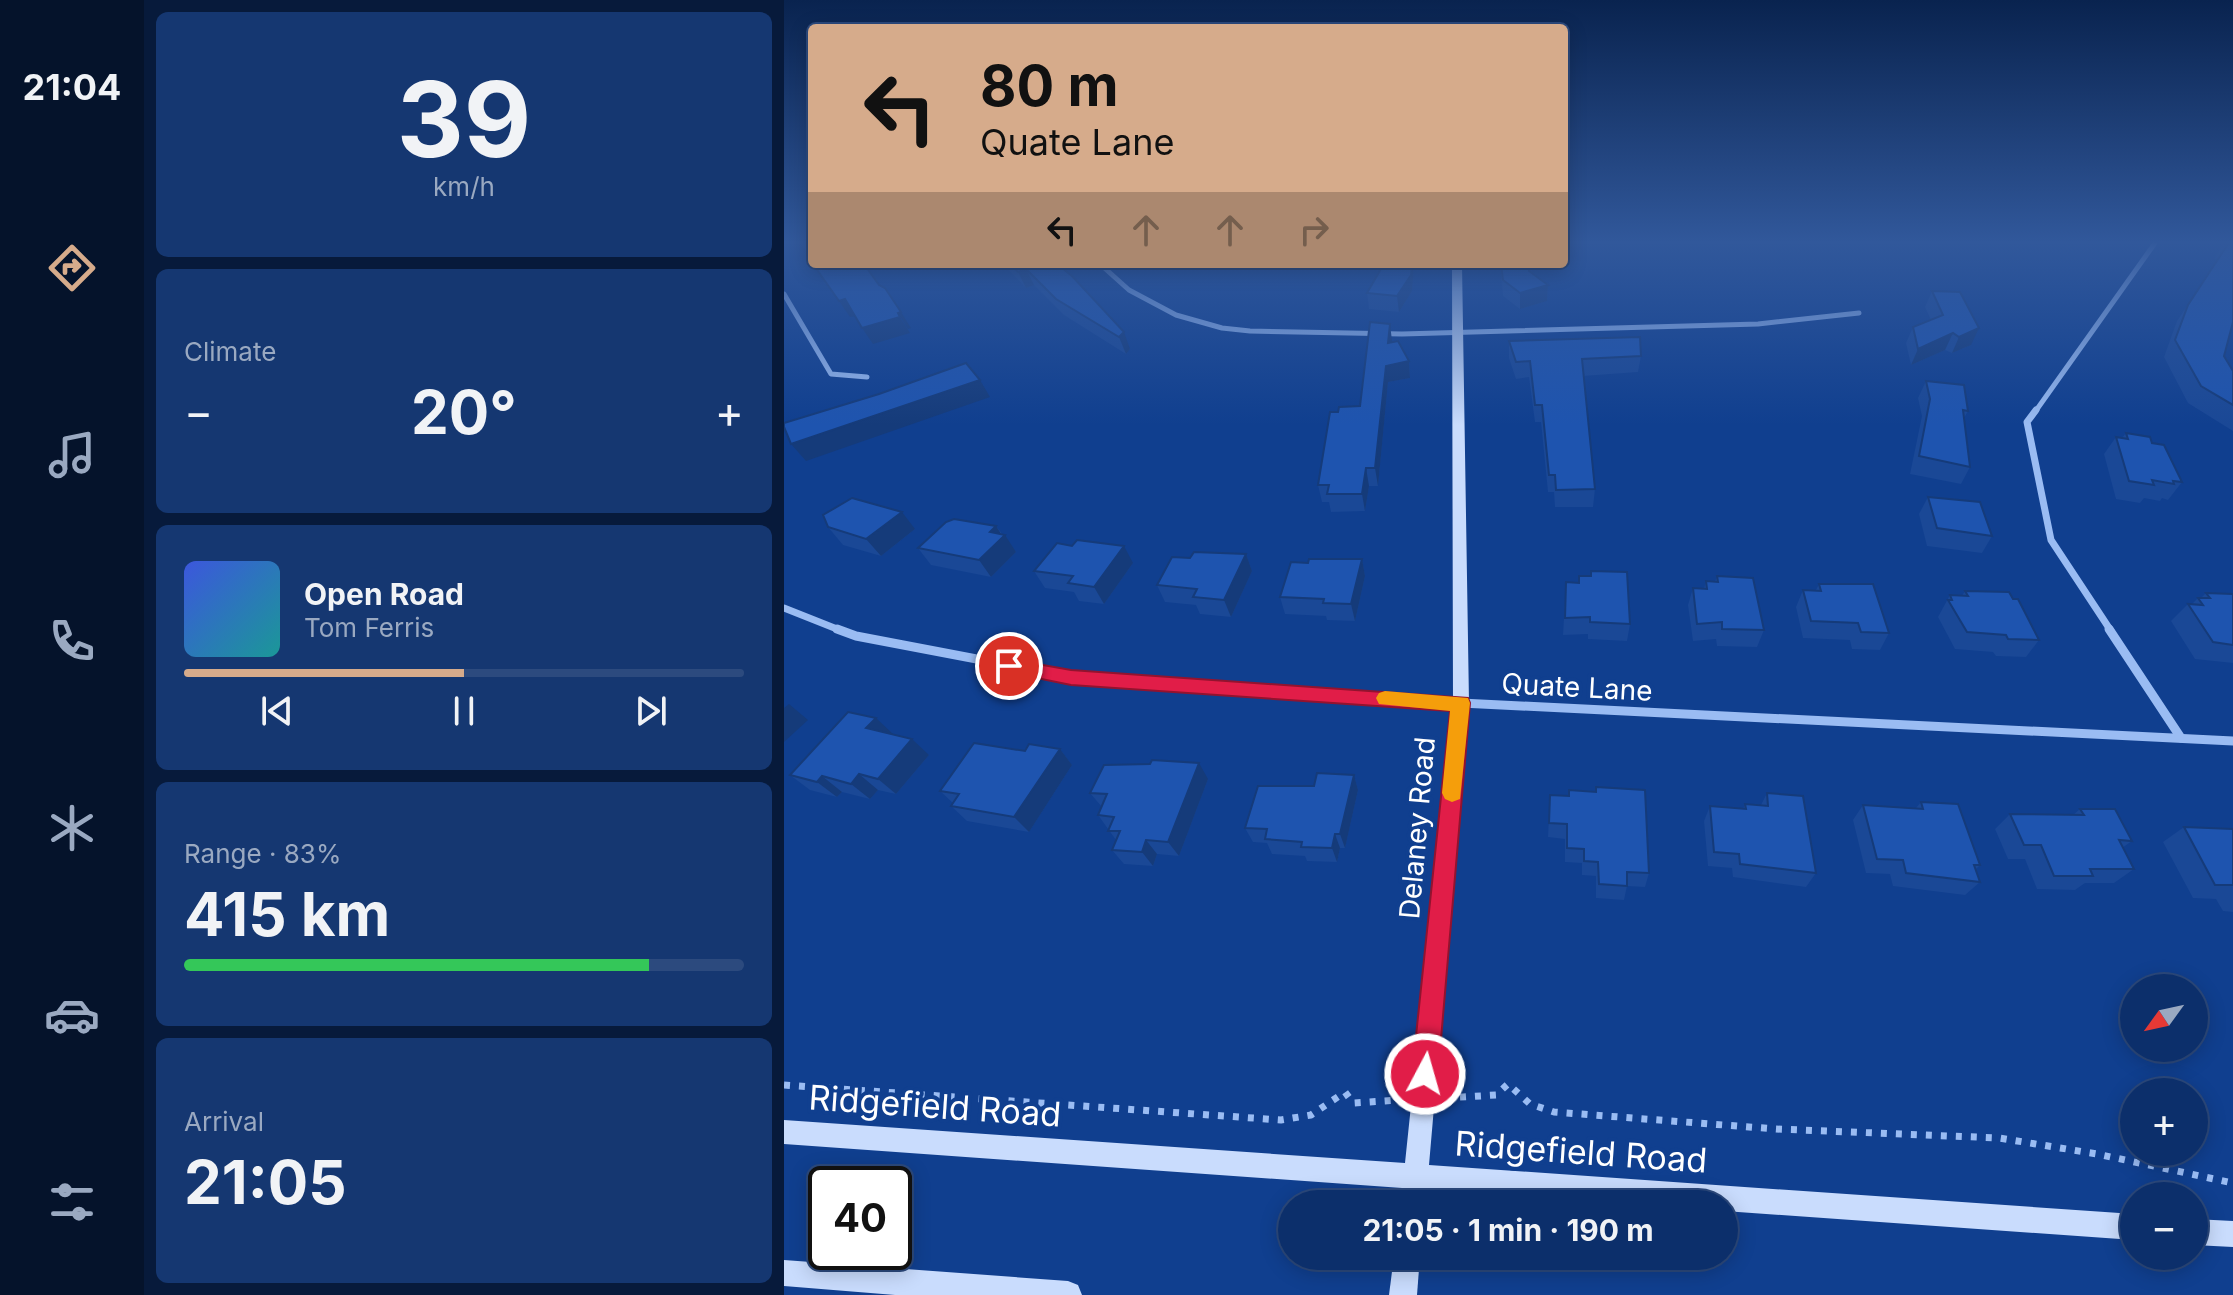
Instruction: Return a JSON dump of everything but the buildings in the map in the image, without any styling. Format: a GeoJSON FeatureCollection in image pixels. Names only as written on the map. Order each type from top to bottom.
{"type":"FeatureCollection","features":[{"type":"Feature","properties":{"kind":"street"},"geometry":{"type":"LineString","coordinates":[[790,303],[831,374],[867,377]]}},
{"type":"Feature","properties":{"kind":"street"},"geometry":{"type":"LineString","coordinates":[[1151,303],[1176,315],[1222,328],[1325,333],[1758,324],[1859,313]]}},
{"type":"Feature","properties":{"kind":"street","name":"Delaney Road"},"geometry":{"type":"LineString","coordinates":[[1414,1190],[1461,703],[1458,303]]}},
{"type":"Feature","properties":{"kind":"street"},"geometry":{"type":"LineString","coordinates":[[2112,303],[2027,422],[2051,540],[2181,738]]}},
{"type":"Feature","properties":{"kind":"street","name":"Quate Lane"},"geometry":{"type":"LineString","coordinates":[[784,608],[856,636],[1071,677],[1461,703],[2233,741]]}},
{"type":"Feature","properties":{"kind":"street","name":"Ridgefield Road"},"geometry":{"type":"LineString","coordinates":[[784,1132],[2120,1226]]}},
{"type":"Feature","properties":{"kind":"street"},"geometry":{"type":"LineString","coordinates":[[2208,1233],[2233,1234]]}},
{"type":"Feature","properties":{"kind":"street"},"geometry":{"type":"LineString","coordinates":[[1403,1295],[1406,1270]]}},
{"type":"Feature","properties":{"kind":"street"},"geometry":{"type":"LineString","coordinates":[[784,1273],[1068,1295]]}},
{"type":"Feature","properties":{"kind":"path"},"geometry":{"type":"LineString","coordinates":[[1496,1095],[1508,1084],[1530,1104],[1554,1112],[1776,1129],[1999,1138],[2097,1154],[2233,1183]]}},
{"type":"Feature","properties":{"kind":"path"},"geometry":{"type":"LineString","coordinates":[[784,1085],[1281,1120],[1311,1115],[1345,1092],[1353,1103]]}},
{"type":"Feature","properties":{"kind":"slow traffic"},"geometry":{"type":"LineString","coordinates":[[1385,698],[1461,703],[1452,793]]}},
{"type":"Feature","properties":{"kind":"route"},"geometry":{"type":"LineString","coordinates":[[1009,666],[1071,677],[1461,703],[1425,1074]]}}]}
